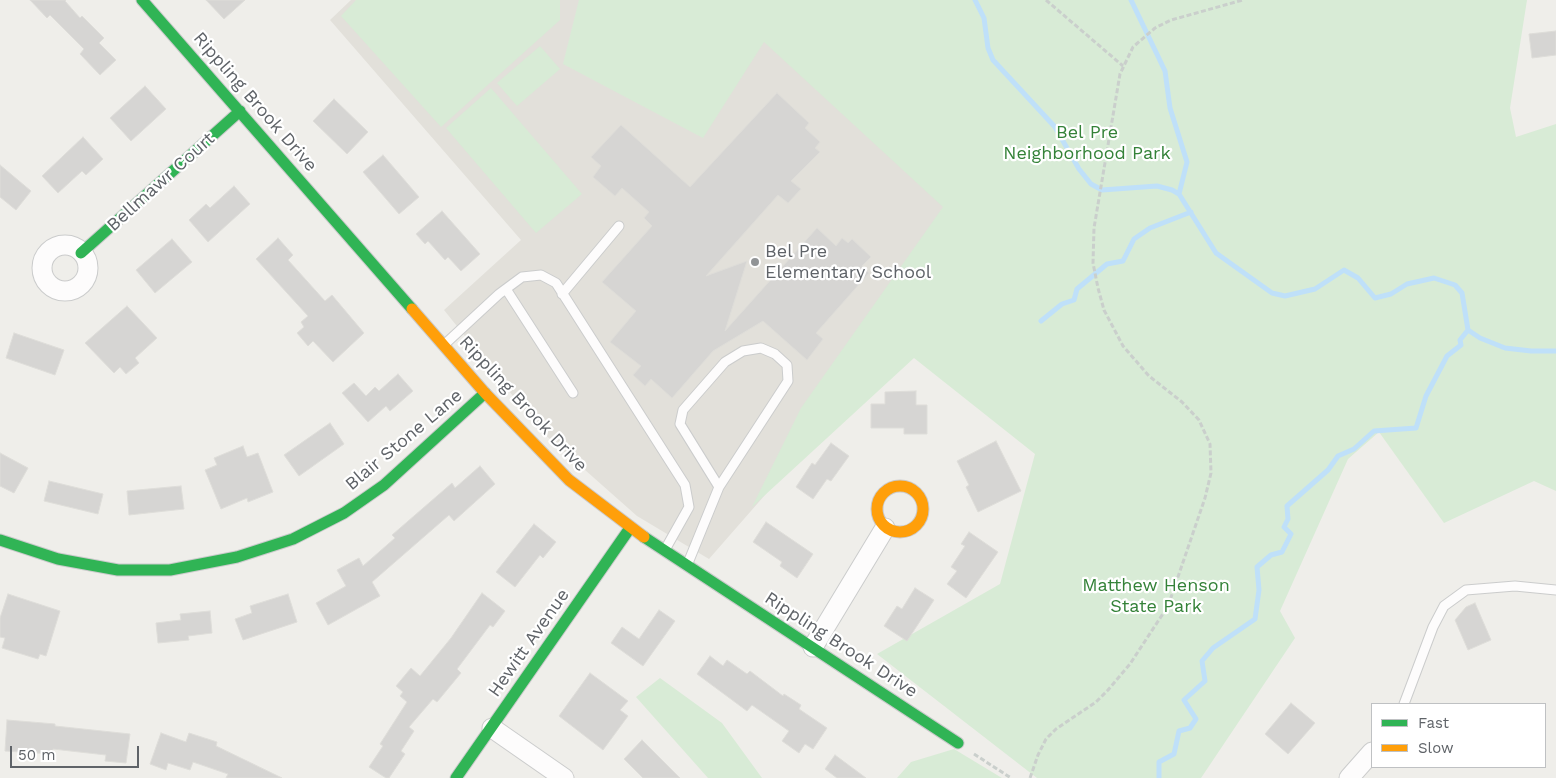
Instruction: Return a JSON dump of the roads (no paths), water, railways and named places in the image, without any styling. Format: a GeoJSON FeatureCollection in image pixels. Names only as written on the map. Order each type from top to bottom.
{"type":"FeatureCollection","features":[{"type":"Feature","properties":{"kind":"street","name":"Rippling Brook Drive"},"geometry":{"type":"LineString","coordinates":[[142,0],[485,393],[570,480],[630,528],[958,743]]}},
{"type":"Feature","properties":{"kind":"street","name":"Bellmawr Court"},"geometry":{"type":"LineString","coordinates":[[82,253],[240,111]]}},
{"type":"Feature","properties":{"kind":"street","name":"Blair Stone Lane"},"geometry":{"type":"LineString","coordinates":[[0,540],[58,559],[118,570],[170,570],[237,558],[292,539],[344,513],[384,485],[485,393]]}},
{"type":"Feature","properties":{"kind":"street"},"geometry":{"type":"LineString","coordinates":[[897,486],[912,489],[918,494],[923,508],[919,522],[914,528],[900,532],[885,528],[877,515],[878,499],[889,488],[897,486]]}},
{"type":"Feature","properties":{"kind":"street","name":"Hewitt Avenue"},"geometry":{"type":"LineString","coordinates":[[456,778],[630,528]]}},
{"type":"Feature","properties":{"kind":"street"},"geometry":{"type":"LineString","coordinates":[[813,647],[885,528]]}},
{"type":"Feature","properties":{"kind":"street"},"geometry":{"type":"LineString","coordinates":[[492,728],[564,778]]}},
{"type":"Feature","properties":{"kind":"street"},"geometry":{"type":"LineString","coordinates":[[1349,778],[1371,753]]}},
{"type":"Feature","properties":{"kind":"lane"},"geometry":{"type":"LineString","coordinates":[[562,294],[619,226]]}},
{"type":"Feature","properties":{"kind":"lane"},"geometry":{"type":"LineString","coordinates":[[444,345],[522,277],[541,275],[556,283],[685,485],[689,507],[665,550]]}},
{"type":"Feature","properties":{"kind":"lane"},"geometry":{"type":"LineString","coordinates":[[506,289],[573,392]]}},
{"type":"Feature","properties":{"kind":"lane"},"geometry":{"type":"LineString","coordinates":[[687,565],[719,487],[788,381],[787,365],[775,354],[761,348],[743,351],[725,362],[683,410],[680,424],[719,487]]}},
{"type":"Feature","properties":{"kind":"lane"},"geometry":{"type":"LineString","coordinates":[[1404,703],[1433,627],[1444,606],[1466,590],[1515,586],[1556,590]]}},
{"type":"Feature","properties":{"kind":"waterway"},"geometry":{"type":"LineString","coordinates":[[975,0],[984,18],[988,48],[993,60],[1055,127],[1079,169],[1091,184],[1102,190],[1157,186],[1179,194],[1216,253],[1272,293],[1285,296],[1315,289],[1344,270],[1358,278],[1375,298],[1391,294],[1407,284],[1434,278],[1455,285],[1462,293],[1468,330],[1480,338],[1505,348],[1556,351]]}},
{"type":"Feature","properties":{"kind":"waterway"},"geometry":{"type":"LineString","coordinates":[[1131,0],[1165,71],[1170,108],[1187,162],[1179,194]]}},
{"type":"Feature","properties":{"kind":"waterway"},"geometry":{"type":"LineString","coordinates":[[1041,321],[1062,304],[1074,300],[1077,289],[1107,264],[1123,261],[1134,239],[1150,228],[1191,212]]}},
{"type":"Feature","properties":{"kind":"waterway"},"geometry":{"type":"LineString","coordinates":[[1159,778],[1159,762],[1174,754],[1179,731],[1190,728],[1196,719],[1184,700],[1205,681],[1202,661],[1213,648],[1255,619],[1259,590],[1257,567],[1271,555],[1282,552],[1291,534],[1284,527],[1288,519],[1287,506],[1328,470],[1338,456],[1354,449],[1374,431],[1416,428],[1426,396],[1447,356],[1461,345],[1460,340],[1468,330]]}},
{"type":"Feature","properties":{"kind":"place","name":"Bel Pre Elementary School"},"geometry":{"type":"Point","coordinates":[755,262]}},
{"type":"Feature","properties":{"kind":"park label","name":"Bel Pre Neighborhood Park"},"geometry":{"type":"Point","coordinates":[1087,143]}},
{"type":"Feature","properties":{"kind":"park label","name":"Matthew Henson State Park"},"geometry":{"type":"Point","coordinates":[1156,596]}}]}
